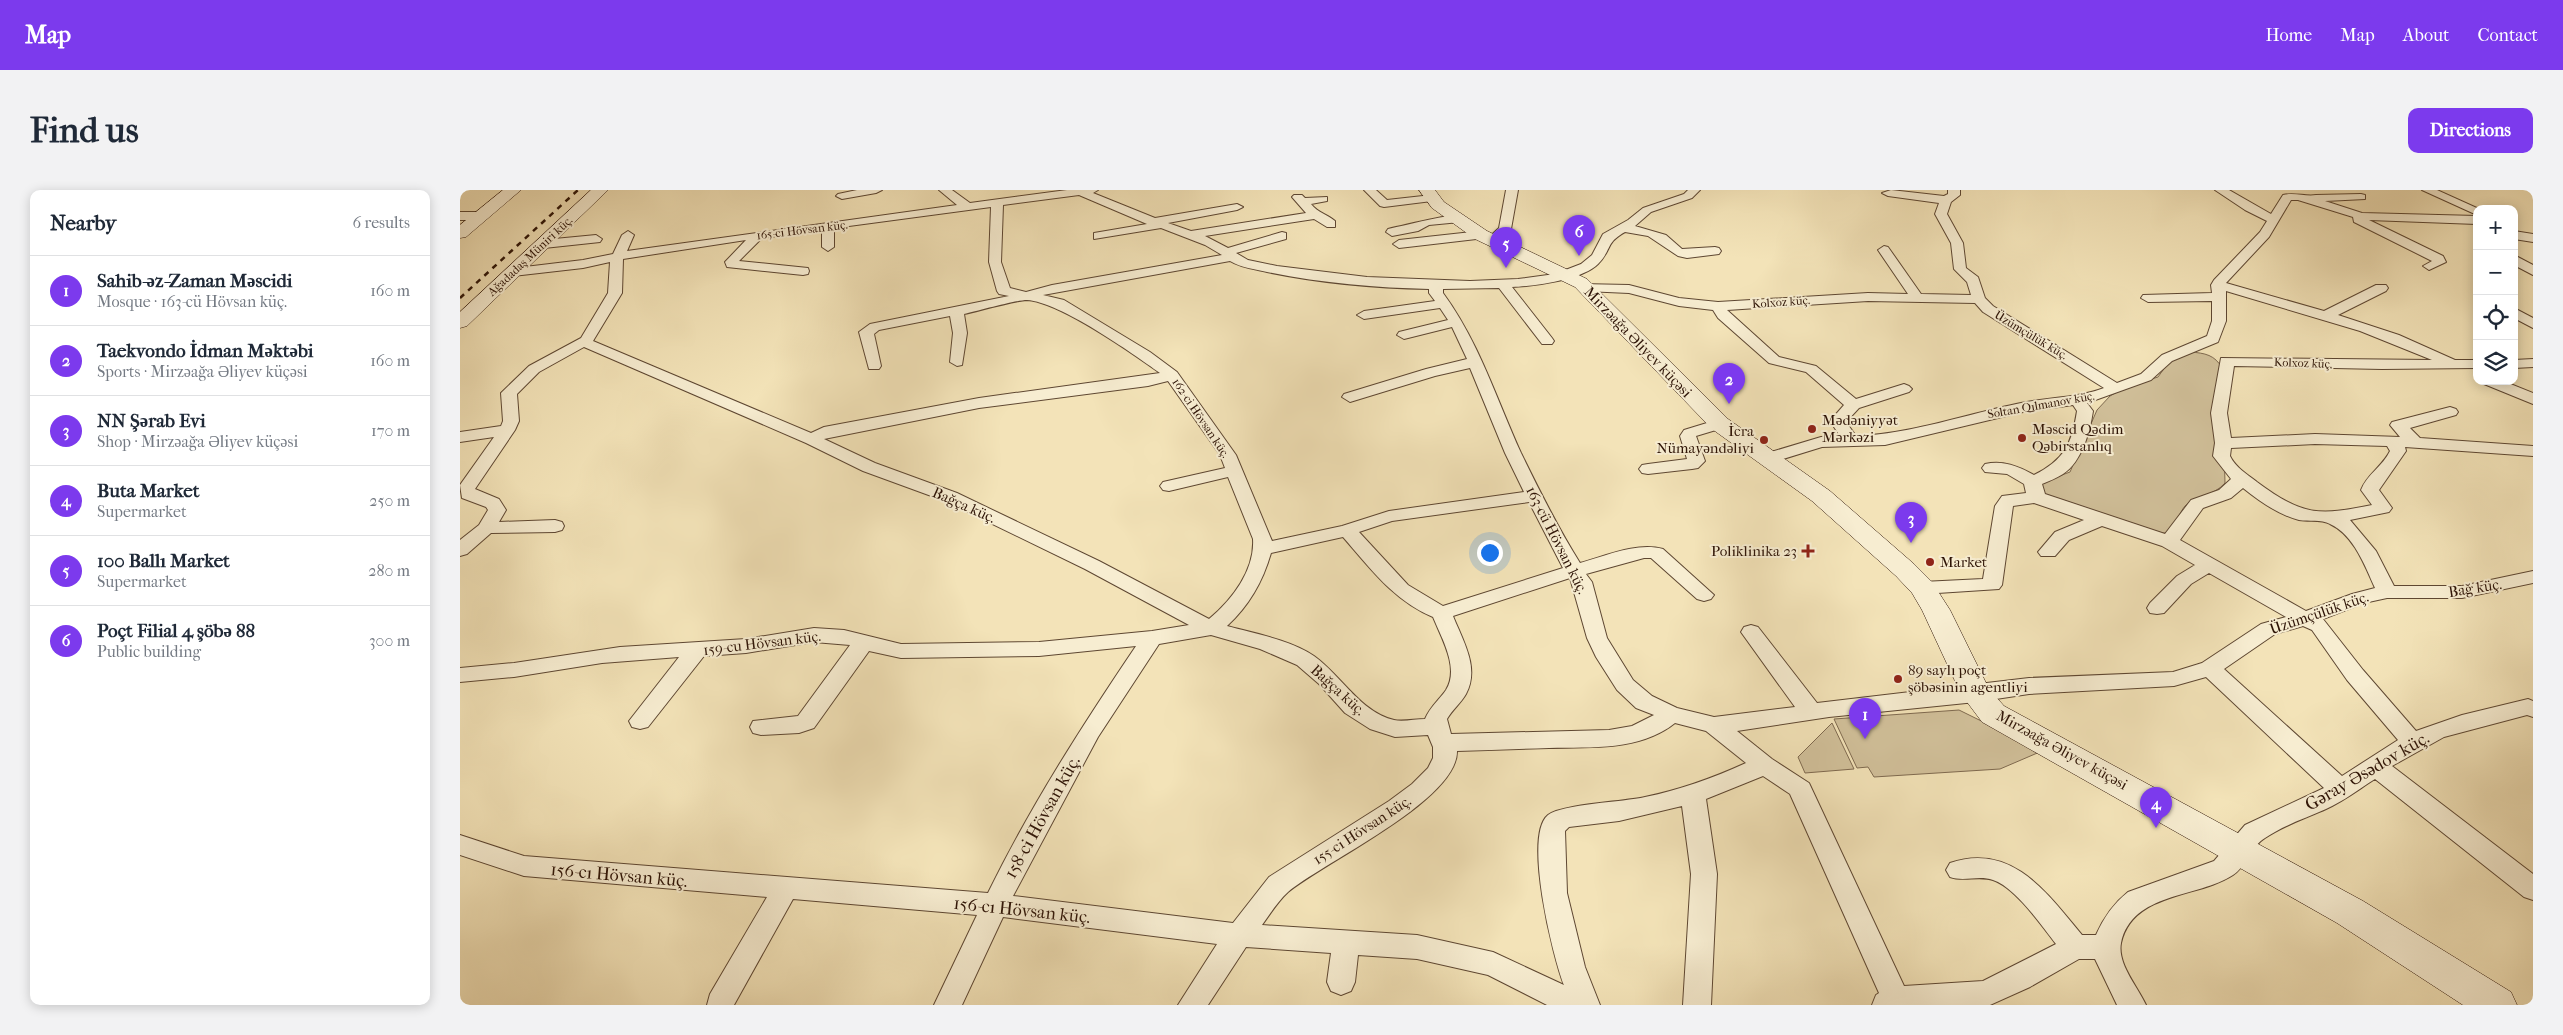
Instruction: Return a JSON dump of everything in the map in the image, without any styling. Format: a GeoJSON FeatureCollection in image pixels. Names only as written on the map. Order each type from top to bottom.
{"type":"FeatureCollection","features":[{"type":"Feature","properties":{"kind":"street"},"geometry":{"type":"LineString","coordinates":[[460,233],[513,190]]}},
{"type":"Feature","properties":{"kind":"street","name":"Ağadadaş Müniri küç."},"geometry":{"type":"LineString","coordinates":[[460,322],[600,190]]}},
{"type":"Feature","properties":{"kind":"street"},"geometry":{"type":"LineString","coordinates":[[842,196],[876,190]]}},
{"type":"Feature","properties":{"kind":"street"},"geometry":{"type":"LineString","coordinates":[[945,190],[968,207]]}},
{"type":"Feature","properties":{"kind":"street"},"geometry":{"type":"LineString","coordinates":[[1370,190],[1384,204],[1430,194]]}},
{"type":"Feature","properties":{"kind":"street"},"geometry":{"type":"LineString","coordinates":[[1399,244],[1486,238],[1505,229],[1512,190]]}},
{"type":"Feature","properties":{"kind":"street"},"geometry":{"type":"LineString","coordinates":[[1086,191],[1112,208],[1190,235],[1248,264],[1312,276],[1366,282],[1436,284],[1576,281],[1586,266],[1604,249],[1607,237],[1624,228],[1647,210],[1688,196],[1694,190]]}},
{"type":"Feature","properties":{"kind":"street"},"geometry":{"type":"LineString","coordinates":[[2221,190],[2249,208],[2273,219]]}},
{"type":"Feature","properties":{"kind":"street"},"geometry":{"type":"LineString","coordinates":[[2428,190],[2473,216]]}},
{"type":"Feature","properties":{"kind":"street","name":"165-ci Hövsan küç."},"geometry":{"type":"LineString","coordinates":[[513,272],[583,264],[758,235],[998,203],[1053,192],[1086,191]]}},
{"type":"Feature","properties":{"kind":"street"},"geometry":{"type":"LineString","coordinates":[[1888,193],[1950,195]]}},
{"type":"Feature","properties":{"kind":"street","name":"Mirzəağa Əliyev küçəsi"},"geometry":{"type":"LineString","coordinates":[[1430,194],[1456,219],[1486,238],[1576,281],[1720,424],[1821,496],[1890,556],[1922,588],[1936,610],[1976,694],[1985,706],[2003,721],[2126,786],[2350,912],[2497,1005]]}},
{"type":"Feature","properties":{"kind":"street","name":"Üzümçülük küç."},"geometry":{"type":"LineString","coordinates":[[1950,195],[1941,214],[1956,243],[1960,269],[1976,284],[1979,299],[1998,316],[2038,338],[2116,388]]}},
{"type":"Feature","properties":{"kind":"street"},"geometry":{"type":"LineString","coordinates":[[2218,291],[2265,234],[2285,198],[2295,196],[2353,215],[2473,218]]}},
{"type":"Feature","properties":{"kind":"street"},"geometry":{"type":"LineString","coordinates":[[2307,200],[2361,198]]}},
{"type":"Feature","properties":{"kind":"street"},"geometry":{"type":"LineString","coordinates":[[1314,215],[1300,200],[1323,199]]}},
{"type":"Feature","properties":{"kind":"street","name":"162-ci Hövsan küç."},"geometry":{"type":"LineString","coordinates":[[998,203],[995,262],[1004,291],[1059,303],[1145,355],[1172,375],[1228,455],[1262,539],[1263,549]]}},
{"type":"Feature","properties":{"kind":"street"},"geometry":{"type":"LineString","coordinates":[[1098,236],[1237,207]]}},
{"type":"Feature","properties":{"kind":"street"},"geometry":{"type":"LineString","coordinates":[[1190,235],[1314,215],[1324,218],[1331,224]]}},
{"type":"Feature","properties":{"kind":"street"},"geometry":{"type":"LineString","coordinates":[[2353,215],[2366,225],[2440,262],[2429,266]]}},
{"type":"Feature","properties":{"kind":"street"},"geometry":{"type":"LineString","coordinates":[[460,216],[482,216]]}},
{"type":"Feature","properties":{"kind":"street"},"geometry":{"type":"LineString","coordinates":[[1392,232],[1410,230],[1426,222],[1456,219]]}},
{"type":"Feature","properties":{"kind":"street"},"geometry":{"type":"LineString","coordinates":[[828,226],[828,247]]}},
{"type":"Feature","properties":{"kind":"street"},"geometry":{"type":"LineString","coordinates":[[1624,228],[1651,233],[1662,238],[1678,252],[1687,254],[1715,251]]}},
{"type":"Feature","properties":{"kind":"street"},"geometry":{"type":"LineString","coordinates":[[460,550],[486,528],[497,510],[493,503],[468,494],[466,480],[508,430],[511,421],[509,393],[516,384],[552,357],[586,341],[611,303],[615,293],[617,258],[628,235]]}},
{"type":"Feature","properties":{"kind":"street"},"geometry":{"type":"LineString","coordinates":[[758,235],[732,264],[803,271]]}},
{"type":"Feature","properties":{"kind":"street"},"geometry":{"type":"LineString","coordinates":[[874,366],[866,332],[869,329],[1052,289],[1202,264],[1282,236]]}},
{"type":"Feature","properties":{"kind":"street"},"geometry":{"type":"LineString","coordinates":[[2518,236],[2533,238]]}},
{"type":"Feature","properties":{"kind":"street"},"geometry":{"type":"LineString","coordinates":[[544,244],[596,240]]}},
{"type":"Feature","properties":{"kind":"street"},"geometry":{"type":"LineString","coordinates":[[1884,250],[1916,296]]}},
{"type":"Feature","properties":{"kind":"street"},"geometry":{"type":"LineString","coordinates":[[2518,261],[2533,271]]}},
{"type":"Feature","properties":{"kind":"street","name":"Kolxoz küç."},"geometry":{"type":"LineString","coordinates":[[1576,281],[1629,289],[1679,302],[1718,306],[1916,296],[1979,299]]}},
{"type":"Feature","properties":{"kind":"street"},"geometry":{"type":"LineString","coordinates":[[1504,283],[1507,291],[1547,341]]}},
{"type":"Feature","properties":{"kind":"street","name":"163-cü Hövsan küç."},"geometry":{"type":"LineString","coordinates":[[1436,284],[1436,293],[1456,322],[1476,362],[1513,453],[1562,550],[1576,571],[1588,599],[1597,638],[1607,658],[1625,685],[1644,702],[1671,714],[1714,725],[1760,721],[1811,712],[1976,694]]}},
{"type":"Feature","properties":{"kind":"street"},"geometry":{"type":"LineString","coordinates":[[2328,315],[2381,288]]}},
{"type":"Feature","properties":{"kind":"street"},"geometry":{"type":"LineString","coordinates":[[2148,298],[2218,291],[2328,315],[2392,336],[2473,374]]}},
{"type":"Feature","properties":{"kind":"street","name":"Soltan Qılmanov küç."},"geometry":{"type":"LineString","coordinates":[[1767,459],[1821,442],[1900,437],[2023,407],[2078,401],[2146,377],[2167,358],[2213,339],[2219,321],[2218,291]]}},
{"type":"Feature","properties":{"kind":"street"},"geometry":{"type":"LineString","coordinates":[[1364,315],[1443,304]]}},
{"type":"Feature","properties":{"kind":"street"},"geometry":{"type":"LineString","coordinates":[[1718,306],[1723,315],[1774,360],[1780,363],[1805,366],[1853,404]]}},
{"type":"Feature","properties":{"kind":"street"},"geometry":{"type":"LineString","coordinates":[[956,310],[960,332],[957,362]]}},
{"type":"Feature","properties":{"kind":"street"},"geometry":{"type":"LineString","coordinates":[[2518,315],[2533,324]]}},
{"type":"Feature","properties":{"kind":"street"},"geometry":{"type":"LineString","coordinates":[[1404,335],[1456,322]]}},
{"type":"Feature","properties":{"kind":"street","name":"Bağça küç."},"geometry":{"type":"LineString","coordinates":[[586,341],[590,346],[620,360],[812,438],[869,467],[951,497],[1092,565],[1211,628],[1267,644],[1305,660],[1327,678],[1353,707],[1378,723],[1395,729],[1440,735],[1609,738],[1636,734],[1657,725],[1671,714]]}},
{"type":"Feature","properties":{"kind":"street"},"geometry":{"type":"LineString","coordinates":[[2198,346],[2226,361],[2228,378],[2219,412],[2219,427],[2222,449],[2231,471],[2240,479],[2298,514],[2314,518],[2334,518],[2383,508],[2370,490],[2371,483],[2394,462],[2398,451],[2394,442]]}},
{"type":"Feature","properties":{"kind":"street"},"geometry":{"type":"LineString","coordinates":[[1805,366],[1805,360],[1818,356]]}},
{"type":"Feature","properties":{"kind":"street","name":"Kolxoz küç."},"geometry":{"type":"LineString","coordinates":[[2226,361],[2382,365],[2473,364]]}},
{"type":"Feature","properties":{"kind":"street"},"geometry":{"type":"LineString","coordinates":[[1350,397],[1431,372],[1476,362]]}},
{"type":"Feature","properties":{"kind":"street"},"geometry":{"type":"LineString","coordinates":[[2518,364],[2533,363]]}},
{"type":"Feature","properties":{"kind":"street"},"geometry":{"type":"LineString","coordinates":[[812,438],[824,432],[979,403],[1148,381],[1172,375]]}},
{"type":"Feature","properties":{"kind":"street"},"geometry":{"type":"LineString","coordinates":[[2499,385],[2533,399]]}},
{"type":"Feature","properties":{"kind":"street"},"geometry":{"type":"LineString","coordinates":[[1851,441],[1838,421],[1853,404],[1904,389]]}},
{"type":"Feature","properties":{"kind":"street"},"geometry":{"type":"LineString","coordinates":[[1922,588],[1992,585],[2004,506],[2008,500],[2035,489],[2068,458],[2082,432],[2085,411],[2078,401]]}},
{"type":"Feature","properties":{"kind":"street"},"geometry":{"type":"LineString","coordinates":[[2415,443],[2398,425],[2433,418],[2450,412]]}},
{"type":"Feature","properties":{"kind":"street"},"geometry":{"type":"LineString","coordinates":[[1648,469],[1692,464],[1696,461],[1688,436],[1690,433],[1720,424]]}},
{"type":"Feature","properties":{"kind":"street"},"geometry":{"type":"LineString","coordinates":[[460,438],[508,430]]}},
{"type":"Feature","properties":{"kind":"street"},"geometry":{"type":"LineString","coordinates":[[2222,449],[2315,439],[2415,443],[2533,451]]}},
{"type":"Feature","properties":{"kind":"street"},"geometry":{"type":"LineString","coordinates":[[1991,468],[2010,469],[2035,489],[2044,501],[2168,542],[2290,611],[2319,625],[2355,675],[2413,743]]}},
{"type":"Feature","properties":{"kind":"street"},"geometry":{"type":"LineString","coordinates":[[1169,486],[1234,471]]}},
{"type":"Feature","properties":{"kind":"street"},"geometry":{"type":"LineString","coordinates":[[2168,542],[2197,504],[2224,495],[2236,486],[2240,479]]}},
{"type":"Feature","properties":{"kind":"street"},"geometry":{"type":"LineString","coordinates":[[1211,628],[1229,613],[1253,580],[1263,549],[1347,530],[1389,516],[1535,496]]}},
{"type":"Feature","properties":{"kind":"street","name":"Üzümçülük küç."},"geometry":{"type":"LineString","coordinates":[[1976,694],[2029,686],[2174,679],[2210,668],[2268,629],[2306,618],[2359,598],[2388,592],[2374,565],[2356,538],[2334,518]]}},
{"type":"Feature","properties":{"kind":"street"},"geometry":{"type":"LineString","coordinates":[[2048,552],[2062,536],[2100,520]]}},
{"type":"Feature","properties":{"kind":"street"},"geometry":{"type":"LineString","coordinates":[[486,528],[555,526]]}},
{"type":"Feature","properties":{"kind":"street"},"geometry":{"type":"LineString","coordinates":[[1347,530],[1407,596],[1425,608],[1442,613],[1540,580],[1644,552],[1656,553],[1704,595]]}},
{"type":"Feature","properties":{"kind":"street"},"geometry":{"type":"LineString","coordinates":[[2157,608],[2184,580],[2209,566]]}},
{"type":"Feature","properties":{"kind":"street","name":"Bağ küç."},"geometry":{"type":"LineString","coordinates":[[2388,592],[2462,592],[2533,577]]}},
{"type":"Feature","properties":{"kind":"street","name":"155-ci Hövsan küç."},"geometry":{"type":"LineString","coordinates":[[1192,1005],[1222,957],[1277,885],[1411,799],[1442,768],[1445,758],[1436,718],[1456,691],[1462,679],[1462,668],[1442,613]]}},
{"type":"Feature","properties":{"kind":"street","name":"159-cu Hövsan küç."},"geometry":{"type":"LineString","coordinates":[[460,675],[513,671],[642,652],[748,646],[803,635],[836,635],[893,650],[939,652],[1039,648],[1152,638],[1211,628]]}},
{"type":"Feature","properties":{"kind":"street"},"geometry":{"type":"LineString","coordinates":[[1751,632],[1811,712]]}},
{"type":"Feature","properties":{"kind":"street","name":"158-ci Hövsan küç."},"geometry":{"type":"LineString","coordinates":[[948,1005],[1013,868],[1089,732],[1152,638]]}},
{"type":"Feature","properties":{"kind":"street"},"geometry":{"type":"LineString","coordinates":[[761,727],[799,725],[806,722],[863,643]]}},
{"type":"Feature","properties":{"kind":"street"},"geometry":{"type":"LineString","coordinates":[[640,722],[697,650]]}},
{"type":"Feature","properties":{"kind":"street"},"geometry":{"type":"LineString","coordinates":[[2210,668],[2233,692],[2341,789]]}},
{"type":"Feature","properties":{"kind":"street","name":"Gəray Əsədov küç."},"geometry":{"type":"LineString","coordinates":[[2106,947],[2117,920],[2125,910],[2137,901],[2174,885],[2221,870],[2233,862],[2243,840],[2256,831],[2341,789],[2413,743],[2462,722],[2532,709]]}},
{"type":"Feature","properties":{"kind":"street"},"geometry":{"type":"LineString","coordinates":[[1714,725],[1764,765],[1789,779],[1800,790],[1890,1002],[1985,994],[2020,978],[2076,947],[2106,947],[2110,963],[2132,1005]]}},
{"type":"Feature","properties":{"kind":"street"},"geometry":{"type":"LineString","coordinates":[[1586,1005],[1571,967],[1554,893],[1552,829],[1557,822],[1567,818],[1615,814],[1694,795],[1764,765]]}},
{"type":"Feature","properties":{"kind":"street"},"geometry":{"type":"LineString","coordinates":[[2375,766],[2533,889]]}},
{"type":"Feature","properties":{"kind":"street"},"geometry":{"type":"LineString","coordinates":[[1694,795],[1704,874],[1698,954],[1697,1005]]}},
{"type":"Feature","properties":{"kind":"street","name":"156-cı Hövsan küç."},"geometry":{"type":"LineString","coordinates":[[460,845],[524,866],[995,905],[1239,935],[1417,947],[1493,964],[1576,1005]]}},
{"type":"Feature","properties":{"kind":"street"},"geometry":{"type":"LineString","coordinates":[[1958,870],[1992,868],[2007,873],[2076,947]]}},
{"type":"Feature","properties":{"kind":"street"},"geometry":{"type":"LineString","coordinates":[[720,1003],[785,889]]}},
{"type":"Feature","properties":{"kind":"street"},"geometry":{"type":"LineString","coordinates":[[1341,982],[1346,941]]}},
{"type":"Feature","properties":{"kind":"shaded area"},"geometry":{"type":"Polygon","coordinates":[[[2190,352],[2213,357],[2222,368],[2225,483],[2215,491],[2189,502],[2173,528],[2169,532],[2164,533],[2152,532],[2046,497],[2040,483],[2070,472],[2097,410],[2110,396],[2126,387],[2158,377],[2171,359],[2190,352]]]}},
{"type":"Feature","properties":{"kind":"shaded area"},"geometry":{"type":"Polygon","coordinates":[[[1959,710],[2042,751],[2000,769],[1874,777],[1868,767],[1857,768],[1834,719],[1959,710]]]}},
{"type":"Feature","properties":{"kind":"shaded area"},"geometry":{"type":"Polygon","coordinates":[[[1832,723],[1854,769],[1805,773],[1798,757],[1832,723]]]}},
{"type":"Feature","properties":{"kind":"railway"},"geometry":{"type":"LineString","coordinates":[[460,298],[578,190]]}},
{"type":"Feature","properties":{"kind":"place","name":"Poçt Filial 4 şöbə 88"},"geometry":{"type":"Point","coordinates":[1579,256]}},
{"type":"Feature","properties":{"kind":"place","name":"100 Ballı Market"},"geometry":{"type":"Point","coordinates":[1506,268]}},
{"type":"Feature","properties":{"kind":"place","name":"Taekvondo İdman Məktəbi"},"geometry":{"type":"Point","coordinates":[1729,404]}},
{"type":"Feature","properties":{"kind":"place","name":"Mədəniyyət Mərkəzi"},"geometry":{"type":"Point","coordinates":[1812,429]}},
{"type":"Feature","properties":{"kind":"place","name":"Məscid Qədim Qəbirstanlıq"},"geometry":{"type":"Point","coordinates":[2022,438]}},
{"type":"Feature","properties":{"kind":"place","name":"İcra Nümayəndəliyi"},"geometry":{"type":"Point","coordinates":[1764,440]}},
{"type":"Feature","properties":{"kind":"place","name":"NN Şərab Evi"},"geometry":{"type":"Point","coordinates":[1911,543]}},
{"type":"Feature","properties":{"kind":"place","name":"Poliklinika 23"},"geometry":{"type":"Point","coordinates":[1808,551]}},
{"type":"Feature","properties":{"kind":"place","name":"Market"},"geometry":{"type":"Point","coordinates":[1930,562]}},
{"type":"Feature","properties":{"kind":"place","name":"89 saylı poçt şöbəsinin agentliyi"},"geometry":{"type":"Point","coordinates":[1898,679]}},
{"type":"Feature","properties":{"kind":"place","name":"Sahib-əz-Zaman Məscidi"},"geometry":{"type":"Point","coordinates":[1865,739]}},
{"type":"Feature","properties":{"kind":"place","name":"Buta Market"},"geometry":{"type":"Point","coordinates":[2156,828]}}]}
